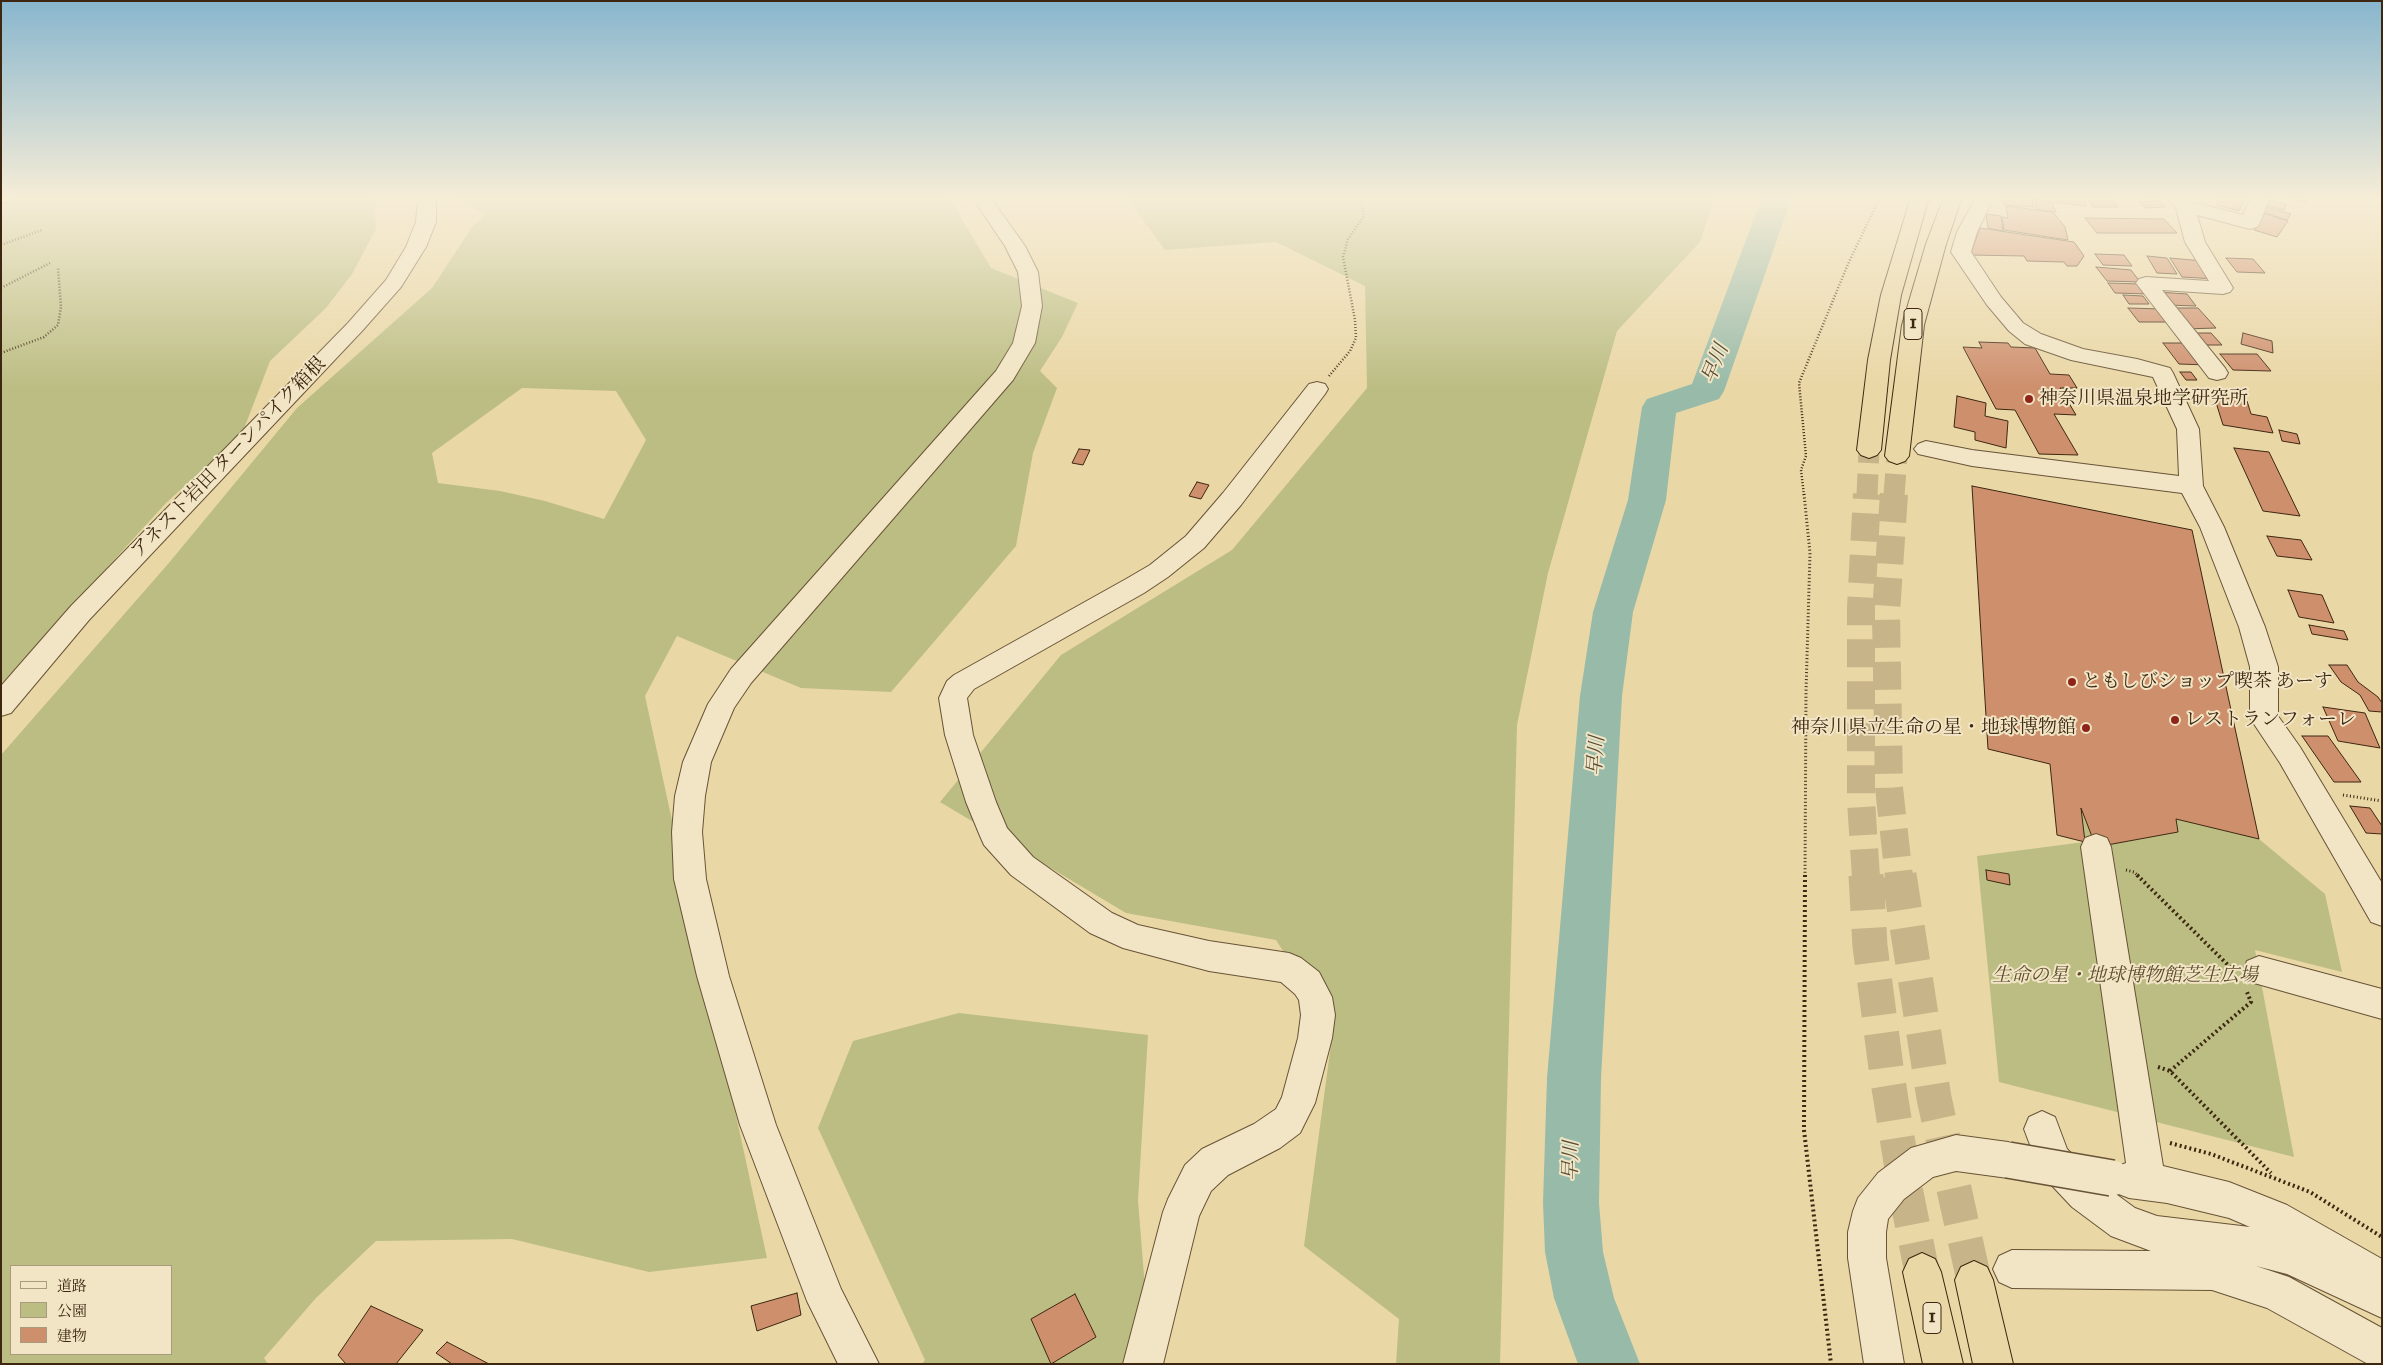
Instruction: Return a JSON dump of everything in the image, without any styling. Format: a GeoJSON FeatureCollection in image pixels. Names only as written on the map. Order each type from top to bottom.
{"type":"FeatureCollection","features":[{"type":"Feature","properties":{"kind":"highway","name":"1"},"geometry":{"type":"LineString","coordinates":[[1869,450],[1879,360],[1890,304],[1902,261]]}},
{"type":"Feature","properties":{"kind":"highway","name":"1"},"geometry":{"type":"LineString","coordinates":[[1897,456],[1913,324],[1931,261]]}},
{"type":"Feature","properties":{"kind":"highway","name":"1"},"geometry":{"type":"LineString","coordinates":[[1922,1272],[1942,1364]]}},
{"type":"Feature","properties":{"kind":"highway"},"geometry":{"type":"LineString","coordinates":[[1974,1280],[1992,1364]]}},
{"type":"Feature","properties":{"kind":"street","name":"アネスト岩田 ターンパイク箱根"},"geometry":{"type":"LineString","coordinates":[[1,705],[80,613],[355,327],[394,282],[407,261]]}},
{"type":"Feature","properties":{"kind":"street"},"geometry":{"type":"LineString","coordinates":[[858,1364],[826,1301],[758,1125],[713,976],[690,879],[687,832],[690,796],[697,762],[722,704],[741,676],[1005,375],[1024,342],[1032,306],[1028,272],[1022,261]]}},
{"type":"Feature","properties":{"kind":"street"},"geometry":{"type":"LineString","coordinates":[[1967,261],[1994,301],[2016,327],[2033,339],[2080,355],[2129,364],[2162,373],[2188,429],[2191,486],[2212,528],[2252,627],[2264,667],[2264,718],[2311,790],[2382,912]]}},
{"type":"Feature","properties":{"kind":"street"},"geometry":{"type":"LineString","coordinates":[[2206,261],[2223,288],[2146,283],[2217,373]]}},
{"type":"Feature","properties":{"kind":"street"},"geometry":{"type":"LineString","coordinates":[[1143,1364],[1181,1212],[1198,1178],[1215,1162],[1268,1136],[1288,1120],[1298,1103],[1314,1038],[1318,1014],[1315,997],[1307,983],[1290,968],[1209,956],[1134,938],[1101,923],[1022,866],[995,836],[980,802],[960,735],[953,698],[957,689],[964,682],[1135,586],[1159,571],[1195,542],[1232,499],[1317,389]]}},
{"type":"Feature","properties":{"kind":"street"},"geometry":{"type":"LineString","coordinates":[[1926,449],[1972,458],[2191,486]]}},
{"type":"Feature","properties":{"kind":"street"},"geometry":{"type":"LineString","coordinates":[[2097,854],[2140,1137],[2130,1181]]}},
{"type":"Feature","properties":{"kind":"street"},"geometry":{"type":"LineString","coordinates":[[2246,976],[2382,1004]]}},
{"type":"Feature","properties":{"kind":"street"},"geometry":{"type":"LineString","coordinates":[[2042,1129],[2054,1161],[2085,1194],[2124,1223],[2157,1235],[2244,1244],[2291,1256],[2382,1299]]}},
{"type":"Feature","properties":{"kind":"street"},"geometry":{"type":"LineString","coordinates":[[1884,1364],[1867,1258],[1866,1232],[1871,1211],[1891,1186],[1924,1161],[1956,1153],[2130,1181],[2168,1185],[2229,1200],[2274,1218],[2382,1280]]}},
{"type":"Feature","properties":{"kind":"street"},"geometry":{"type":"LineString","coordinates":[[2012,1269],[2212,1271],[2275,1291],[2382,1350]]}},
{"type":"Feature","properties":{"kind":"path"},"geometry":{"type":"LineString","coordinates":[[1317,389],[1342,363],[1356,338],[1355,320],[1344,261]]}},
{"type":"Feature","properties":{"kind":"path"},"geometry":{"type":"LineString","coordinates":[[1831,1364],[1804,1130],[1806,702],[1810,554],[1801,470],[1806,456],[1800,383],[1850,261]]}},
{"type":"Feature","properties":{"kind":"path"},"geometry":{"type":"LineString","coordinates":[[1,288],[50,263]]}},
{"type":"Feature","properties":{"kind":"path"},"geometry":{"type":"LineString","coordinates":[[1,353],[44,337],[58,325],[61,307],[58,268]]}},
{"type":"Feature","properties":{"kind":"path"},"geometry":{"type":"LineString","coordinates":[[2311,790],[2382,801]]}},
{"type":"Feature","properties":{"kind":"path"},"geometry":{"type":"LineString","coordinates":[[2097,854],[2134,872],[2246,976],[2251,1002],[2170,1071]]}},
{"type":"Feature","properties":{"kind":"path"},"geometry":{"type":"LineString","coordinates":[[2128,1057],[2170,1071],[2273,1176]]}},
{"type":"Feature","properties":{"kind":"path"},"geometry":{"type":"LineString","coordinates":[[2140,1137],[2211,1154],[2273,1176],[2310,1192],[2382,1237]]}},
{"type":"Feature","properties":{"kind":"green space"},"geometry":{"type":"Polygon","coordinates":[[[1,261],[359,261],[352,274],[326,308],[270,361],[242,434],[166,503],[1,684],[1,261]]]}},
{"type":"Feature","properties":{"kind":"green space"},"geometry":{"type":"Polygon","coordinates":[[[450,261],[987,261],[991,268],[1078,303],[1062,337],[1040,371],[1057,388],[1033,453],[1016,546],[891,692],[801,688],[677,636],[645,696],[767,1258],[649,1272],[512,1239],[376,1241],[316,1298],[264,1358],[268,1364],[1,1364],[1,755],[168,564],[297,408],[432,288],[450,261]],[[522,388],[432,453],[438,483],[500,491],[545,501],[604,519],[646,440],[616,391],[522,388]]]}},
{"type":"Feature","properties":{"kind":"green space"},"geometry":{"type":"Polygon","coordinates":[[[1314,261],[1683,261],[1617,331],[1548,573],[1517,725],[1500,1364],[1396,1364],[1399,1319],[1304,1246],[1333,1029],[1276,940],[1126,913],[940,802],[1061,655],[1232,550],[1367,388],[1365,286],[1314,261]]]}},
{"type":"Feature","properties":{"kind":"green space","name":"生命の星・地球博物館芝生広場"},"geometry":{"type":"Polygon","coordinates":[[[2081,808],[2096,847],[2178,832],[2176,819],[2259,839],[2325,894],[2342,972],[2255,950],[2294,1157],[1999,1082],[1977,856],[2084,842],[2081,808]]]}},
{"type":"Feature","properties":{"kind":"green space"},"geometry":{"type":"Polygon","coordinates":[[[959,1013],[1148,1035],[1138,1200],[1151,1364],[922,1364],[925,1360],[818,1128],[853,1041],[959,1013]]]}},
{"type":"Feature","properties":{"kind":"building"},"geometry":{"type":"Polygon","coordinates":[[[2027,261],[2081,261],[2077,266],[2067,266],[2064,262],[2027,261]]]}},
{"type":"Feature","properties":{"kind":"building"},"geometry":{"type":"Polygon","coordinates":[[[2100,261],[2128,261],[2132,266],[2103,265],[2100,261]]]}},
{"type":"Feature","properties":{"kind":"building"},"geometry":{"type":"Polygon","coordinates":[[[2150,261],[2169,261],[2177,274],[2157,273],[2150,261]]]}},
{"type":"Feature","properties":{"kind":"building"},"geometry":{"type":"Polygon","coordinates":[[[2172,261],[2203,261],[2216,279],[2182,277],[2172,261]]]}},
{"type":"Feature","properties":{"kind":"building"},"geometry":{"type":"Polygon","coordinates":[[[2228,261],[2254,261],[2265,273],[2237,272],[2228,261]]]}},
{"type":"Feature","properties":{"kind":"building"},"geometry":{"type":"Polygon","coordinates":[[[2096,267],[2131,270],[2140,282],[2107,281],[2096,267]]]}},
{"type":"Feature","properties":{"kind":"building"},"geometry":{"type":"Polygon","coordinates":[[[2108,283],[2141,284],[2148,294],[2115,293],[2108,283]]]}},
{"type":"Feature","properties":{"kind":"building"},"geometry":{"type":"Polygon","coordinates":[[[2158,292],[2187,294],[2196,306],[2166,305],[2158,292]]]}},
{"type":"Feature","properties":{"kind":"building"},"geometry":{"type":"Polygon","coordinates":[[[2123,295],[2143,296],[2149,304],[2129,304],[2123,295]]]}},
{"type":"Feature","properties":{"kind":"building"},"geometry":{"type":"Polygon","coordinates":[[[2128,308],[2162,309],[2173,322],[2139,322],[2128,308]]]}},
{"type":"Feature","properties":{"kind":"building"},"geometry":{"type":"Polygon","coordinates":[[[2167,308],[2198,308],[2216,328],[2184,329],[2167,308]]]}},
{"type":"Feature","properties":{"kind":"building"},"geometry":{"type":"Polygon","coordinates":[[[2191,333],[2211,333],[2222,345],[2202,345],[2191,333]]]}},
{"type":"Feature","properties":{"kind":"building"},"geometry":{"type":"Polygon","coordinates":[[[2243,333],[2272,341],[2273,353],[2241,344],[2243,333]]]}},
{"type":"Feature","properties":{"kind":"building","name":"神奈川県温泉地学研究所"},"geometry":{"type":"Polygon","coordinates":[[[1979,342],[2008,343],[2011,347],[2035,348],[2050,374],[2069,375],[2077,388],[2060,388],[2076,415],[2054,414],[2078,455],[2039,454],[2015,410],[1996,409],[1963,347],[1982,348],[1979,342]]]}},
{"type":"Feature","properties":{"kind":"building"},"geometry":{"type":"Polygon","coordinates":[[[2163,343],[2191,343],[2208,365],[2179,364],[2163,343]]]}},
{"type":"Feature","properties":{"kind":"building"},"geometry":{"type":"Polygon","coordinates":[[[2220,354],[2257,354],[2271,371],[2233,370],[2220,354]]]}},
{"type":"Feature","properties":{"kind":"building"},"geometry":{"type":"Polygon","coordinates":[[[2180,372],[2191,372],[2197,380],[2186,380],[2180,372]]]}},
{"type":"Feature","properties":{"kind":"building"},"geometry":{"type":"Polygon","coordinates":[[[1957,396],[1986,403],[1985,416],[2008,421],[2006,448],[1975,440],[1975,432],[1954,427],[1957,396]]]}},
{"type":"Feature","properties":{"kind":"building"},"geometry":{"type":"Polygon","coordinates":[[[2214,396],[2247,401],[2251,414],[2267,417],[2273,433],[2223,425],[2214,396]]]}},
{"type":"Feature","properties":{"kind":"building"},"geometry":{"type":"Polygon","coordinates":[[[2279,430],[2297,434],[2300,444],[2282,441],[2279,430]]]}},
{"type":"Feature","properties":{"kind":"building"},"geometry":{"type":"Polygon","coordinates":[[[2234,448],[2269,452],[2300,516],[2263,511],[2234,448]]]}},
{"type":"Feature","properties":{"kind":"building"},"geometry":{"type":"Polygon","coordinates":[[[1079,449],[1090,450],[1083,465],[1072,463],[1079,449]]]}},
{"type":"Feature","properties":{"kind":"building"},"geometry":{"type":"Polygon","coordinates":[[[1197,482],[1209,485],[1201,499],[1189,496],[1197,482]]]}},
{"type":"Feature","properties":{"kind":"building","name":"神奈川県立生命の星・地球博物館"},"geometry":{"type":"Polygon","coordinates":[[[1972,486],[2192,530],[2259,839],[2176,819],[2178,832],[2096,847],[2081,808],[2085,842],[2057,835],[2050,764],[1988,749],[1972,486]]]}},
{"type":"Feature","properties":{"kind":"building"},"geometry":{"type":"Polygon","coordinates":[[[2267,536],[2301,540],[2312,560],[2277,556],[2267,536]]]}},
{"type":"Feature","properties":{"kind":"building"},"geometry":{"type":"Polygon","coordinates":[[[2288,590],[2322,595],[2334,623],[2299,617],[2288,590]]]}},
{"type":"Feature","properties":{"kind":"building"},"geometry":{"type":"Polygon","coordinates":[[[2309,625],[2344,631],[2348,640],[2312,634],[2309,625]]]}},
{"type":"Feature","properties":{"kind":"building"},"geometry":{"type":"Polygon","coordinates":[[[2329,665],[2347,665],[2358,682],[2378,697],[2382,703],[2382,712],[2369,711],[2360,695],[2341,682],[2329,665]]]}},
{"type":"Feature","properties":{"kind":"building"},"geometry":{"type":"Polygon","coordinates":[[[2323,707],[2365,713],[2380,748],[2338,741],[2323,707]]]}},
{"type":"Feature","properties":{"kind":"building"},"geometry":{"type":"Polygon","coordinates":[[[2302,736],[2328,736],[2361,782],[2334,782],[2302,736]]]}},
{"type":"Feature","properties":{"kind":"building"},"geometry":{"type":"Polygon","coordinates":[[[2350,806],[2370,808],[2382,826],[2382,834],[2366,833],[2350,806]]]}},
{"type":"Feature","properties":{"kind":"building"},"geometry":{"type":"Polygon","coordinates":[[[1986,870],[2009,874],[2010,885],[1987,880],[1986,870]]]}},
{"type":"Feature","properties":{"kind":"building"},"geometry":{"type":"Polygon","coordinates":[[[797,1293],[801,1315],[757,1331],[751,1306],[797,1293]]]}},
{"type":"Feature","properties":{"kind":"building"},"geometry":{"type":"Polygon","coordinates":[[[1075,1294],[1096,1337],[1051,1364],[1031,1319],[1075,1294]]]}},
{"type":"Feature","properties":{"kind":"building"},"geometry":{"type":"Polygon","coordinates":[[[371,1306],[423,1330],[396,1364],[346,1364],[338,1355],[371,1306]]]}},
{"type":"Feature","properties":{"kind":"building"},"geometry":{"type":"Polygon","coordinates":[[[447,1342],[489,1364],[452,1364],[436,1353],[447,1342]]]}},
{"type":"Feature","properties":{"kind":"waterway","name":"早川"},"geometry":{"type":"LineString","coordinates":[[1609,1364],[1584,1298],[1574,1252],[1571,1203],[1574,1078],[1601,696],[1613,612],[1647,500],[1659,407],[1707,391],[1754,261]]}},
{"type":"Feature","properties":{"kind":"tunnel"},"geometry":{"type":"LineString","coordinates":[[1867,495],[1869,450]]}},
{"type":"Feature","properties":{"kind":"tunnel"},"geometry":{"type":"LineString","coordinates":[[1894,495],[1897,456]]}},
{"type":"Feature","properties":{"kind":"tunnel"},"geometry":{"type":"LineString","coordinates":[[1866,877],[1861,801],[1861,608],[1867,494]]}},
{"type":"Feature","properties":{"kind":"tunnel"},"geometry":{"type":"LineString","coordinates":[[1894,494],[1886,613],[1889,788],[1899,877]]}},
{"type":"Feature","properties":{"kind":"tunnel"},"geometry":{"type":"LineString","coordinates":[[1866,875],[1870,946],[1887,1075],[1906,1193],[1922,1272]]}},
{"type":"Feature","properties":{"kind":"tunnel"},"geometry":{"type":"LineString","coordinates":[[1899,875],[1934,1098],[1974,1280]]}},
{"type":"Feature","properties":{"kind":"place","name":"神奈川県温泉地学研究所"},"geometry":{"type":"Point","coordinates":[2029,399]}},
{"type":"Feature","properties":{"kind":"place","name":"ともしびショップ喫茶 あーす"},"geometry":{"type":"Point","coordinates":[2072,682]}},
{"type":"Feature","properties":{"kind":"place","name":"レストランフォーレ"},"geometry":{"type":"Point","coordinates":[2175,720]}},
{"type":"Feature","properties":{"kind":"place","name":"神奈川県立生命の星・地球博物館"},"geometry":{"type":"Point","coordinates":[2086,728]}}]}
